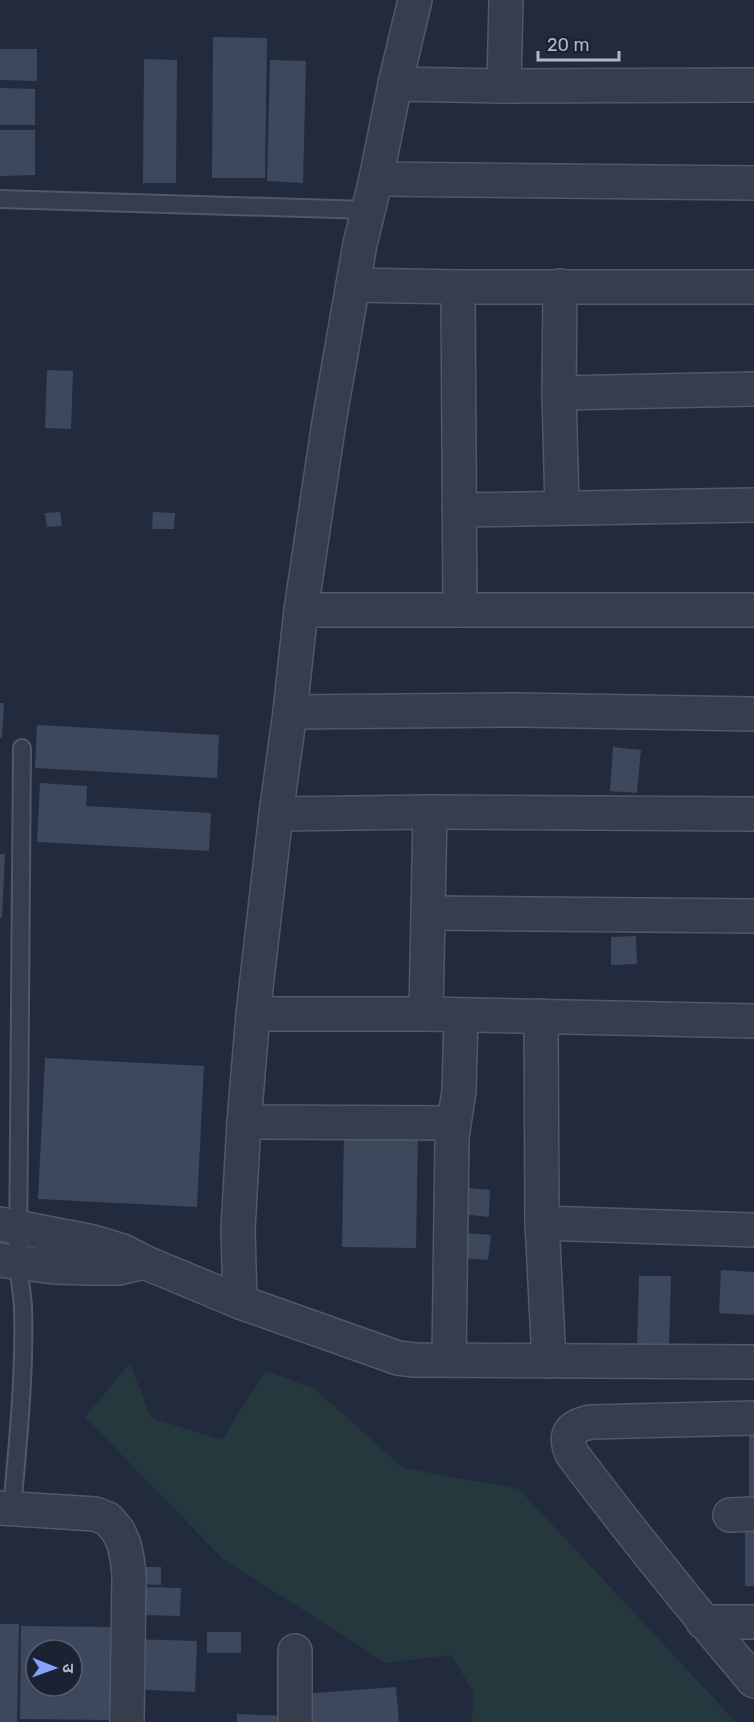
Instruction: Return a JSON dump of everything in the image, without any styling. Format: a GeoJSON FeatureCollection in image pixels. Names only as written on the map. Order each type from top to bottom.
{"type":"FeatureCollection","features":[{"type":"Feature","properties":{"kind":"street"},"geometry":{"type":"LineString","coordinates":[[240,1302],[238,1228],[253,1014],[301,610],[329,422],[360,244],[394,84],[415,0]]}},
{"type":"Feature","properties":{"kind":"street"},"geometry":{"type":"LineString","coordinates":[[504,87],[506,0]]}},
{"type":"Feature","properties":{"kind":"street"},"geometry":{"type":"LineString","coordinates":[[394,84],[504,87],[754,85]]}},
{"type":"Feature","properties":{"kind":"street"},"geometry":{"type":"LineString","coordinates":[[372,195],[754,183]]}},
{"type":"Feature","properties":{"kind":"street"},"geometry":{"type":"LineString","coordinates":[[353,285],[754,287]]}},
{"type":"Feature","properties":{"kind":"street"},"geometry":{"type":"LineString","coordinates":[[560,286],[559,393],[562,507]]}},
{"type":"Feature","properties":{"kind":"street"},"geometry":{"type":"LineString","coordinates":[[458,287],[459,610]]}},
{"type":"Feature","properties":{"kind":"street"},"geometry":{"type":"LineString","coordinates":[[559,393],[754,388]]}},
{"type":"Feature","properties":{"kind":"street"},"geometry":{"type":"LineString","coordinates":[[459,510],[754,505]]}},
{"type":"Feature","properties":{"kind":"street"},"geometry":{"type":"LineString","coordinates":[[301,610],[754,610]]}},
{"type":"Feature","properties":{"kind":"street"},"geometry":{"type":"LineString","coordinates":[[290,712],[519,710],[754,714]]}},
{"type":"Feature","properties":{"kind":"street"},"geometry":{"type":"LineString","coordinates":[[276,814],[430,812],[754,814]]}},
{"type":"Feature","properties":{"kind":"street"},"geometry":{"type":"LineString","coordinates":[[426,1014],[430,812]]}},
{"type":"Feature","properties":{"kind":"street"},"geometry":{"type":"LineString","coordinates":[[428,913],[754,916]]}},
{"type":"Feature","properties":{"kind":"street"},"geometry":{"type":"LineString","coordinates":[[253,1014],[426,1014],[754,1021]]}},
{"type":"Feature","properties":{"kind":"street"},"geometry":{"type":"LineString","coordinates":[[449,1359],[451,1168],[453,1123],[459,1091],[461,1015]]}},
{"type":"Feature","properties":{"kind":"street"},"geometry":{"type":"LineString","coordinates":[[541,1016],[542,1223],[549,1361]]}},
{"type":"Feature","properties":{"kind":"street"},"geometry":{"type":"LineString","coordinates":[[244,1122],[453,1123]]}},
{"type":"Feature","properties":{"kind":"street"},"geometry":{"type":"LineString","coordinates":[[542,1223],[754,1230]]}},
{"type":"Feature","properties":{"kind":"street"},"geometry":{"type":"LineString","coordinates":[[9,1225],[93,1242],[123,1251],[240,1302],[398,1358],[415,1360],[754,1362]]}},
{"type":"Feature","properties":{"kind":"street"},"geometry":{"type":"LineString","coordinates":[[9,1261],[54,1267],[90,1268],[119,1268],[144,1262]]}},
{"type":"Feature","properties":{"kind":"street"},"geometry":{"type":"LineString","coordinates":[[754,1418],[591,1422],[578,1425],[568,1435],[567,1444],[616,1513],[754,1681]]}},
{"type":"Feature","properties":{"kind":"street"},"geometry":{"type":"LineString","coordinates":[[6,1508],[95,1514],[108,1519],[118,1531],[124,1544],[129,1574],[127,1722]]}},
{"type":"Feature","properties":{"kind":"street"},"geometry":{"type":"LineString","coordinates":[[704,1622],[754,1622]]}},
{"type":"Feature","properties":{"kind":"street"},"geometry":{"type":"LineString","coordinates":[[295,1651],[295,1722]]}},
{"type":"Feature","properties":{"kind":"lane"},"geometry":{"type":"LineString","coordinates":[[0,199],[372,195]]}},
{"type":"Feature","properties":{"kind":"lane"},"geometry":{"type":"LineString","coordinates":[[6,1508],[20,1420],[23,1356],[23,1305],[9,1261],[22,748]]}},
{"type":"Feature","properties":{"kind":"shaded area"},"geometry":{"type":"Polygon","coordinates":[[[130,1363],[151,1418],[222,1440],[265,1371],[314,1388],[403,1468],[519,1489],[736,1722],[472,1722],[473,1691],[451,1655],[386,1663],[223,1559],[85,1417],[130,1363]]]}},
{"type":"Feature","properties":{"kind":"building"},"geometry":{"type":"Polygon","coordinates":[[[213,37],[267,38],[265,178],[212,178],[213,37]]]}},
{"type":"Feature","properties":{"kind":"building"},"geometry":{"type":"Polygon","coordinates":[[[0,49],[37,49],[37,81],[0,80],[0,49]]]}},
{"type":"Feature","properties":{"kind":"building"},"geometry":{"type":"Polygon","coordinates":[[[144,59],[177,60],[176,183],[143,183],[144,59]]]}},
{"type":"Feature","properties":{"kind":"building"},"geometry":{"type":"Polygon","coordinates":[[[270,60],[306,61],[303,183],[267,181],[270,60]]]}},
{"type":"Feature","properties":{"kind":"building"},"geometry":{"type":"Polygon","coordinates":[[[0,88],[35,89],[35,125],[0,125],[0,88]]]}},
{"type":"Feature","properties":{"kind":"building"},"geometry":{"type":"Polygon","coordinates":[[[0,130],[35,130],[35,175],[0,176],[0,130]]]}},
{"type":"Feature","properties":{"kind":"building"},"geometry":{"type":"Polygon","coordinates":[[[47,370],[73,371],[71,429],[45,428],[47,370]]]}},
{"type":"Feature","properties":{"kind":"building"},"geometry":{"type":"Polygon","coordinates":[[[60,512],[62,526],[47,527],[45,513],[60,512]]]}},
{"type":"Feature","properties":{"kind":"building"},"geometry":{"type":"Polygon","coordinates":[[[153,512],[175,513],[174,529],[152,529],[153,512]]]}},
{"type":"Feature","properties":{"kind":"building"},"geometry":{"type":"Polygon","coordinates":[[[0,703],[4,703],[2,738],[0,738],[0,703]]]}},
{"type":"Feature","properties":{"kind":"building"},"geometry":{"type":"Polygon","coordinates":[[[37,725],[219,735],[217,778],[35,768],[37,725]]]}},
{"type":"Feature","properties":{"kind":"building"},"geometry":{"type":"Polygon","coordinates":[[[613,747],[641,750],[637,793],[610,791],[613,747]]]}},
{"type":"Feature","properties":{"kind":"building"},"geometry":{"type":"Polygon","coordinates":[[[40,783],[87,786],[86,806],[211,813],[209,851],[37,842],[40,783]]]}},
{"type":"Feature","properties":{"kind":"building"},"geometry":{"type":"Polygon","coordinates":[[[0,854],[5,854],[2,918],[0,918],[0,854]]]}},
{"type":"Feature","properties":{"kind":"building"},"geometry":{"type":"Polygon","coordinates":[[[636,936],[637,964],[611,965],[611,937],[636,936]]]}},
{"type":"Feature","properties":{"kind":"building"},"geometry":{"type":"Polygon","coordinates":[[[45,1058],[204,1066],[197,1207],[38,1199],[45,1058]]]}},
{"type":"Feature","properties":{"kind":"building"},"geometry":{"type":"Polygon","coordinates":[[[344,1133],[418,1134],[416,1248],[342,1247],[344,1133]]]}},
{"type":"Feature","properties":{"kind":"building"},"geometry":{"type":"Polygon","coordinates":[[[457,1187],[490,1190],[489,1217],[454,1213],[457,1187]]]}},
{"type":"Feature","properties":{"kind":"building"},"geometry":{"type":"Polygon","coordinates":[[[455,1232],[491,1235],[488,1260],[453,1257],[455,1232]]]}},
{"type":"Feature","properties":{"kind":"building"},"geometry":{"type":"Polygon","coordinates":[[[721,1270],[754,1272],[754,1315],[719,1313],[721,1270]]]}},
{"type":"Feature","properties":{"kind":"building"},"geometry":{"type":"Polygon","coordinates":[[[639,1276],[671,1276],[669,1347],[637,1347],[639,1276]]]}},
{"type":"Feature","properties":{"kind":"building"},"geometry":{"type":"Polygon","coordinates":[[[749,1429],[754,1429],[754,1505],[749,1505],[749,1429]]]}},
{"type":"Feature","properties":{"kind":"building"},"geometry":{"type":"Polygon","coordinates":[[[745,1525],[754,1525],[754,1586],[745,1586],[745,1525]]]}},
{"type":"Feature","properties":{"kind":"building"},"geometry":{"type":"Polygon","coordinates":[[[138,1567],[161,1567],[161,1585],[138,1584],[138,1567]]]}},
{"type":"Feature","properties":{"kind":"building"},"geometry":{"type":"Polygon","coordinates":[[[142,1587],[181,1588],[180,1616],[141,1615],[142,1587]]]}},
{"type":"Feature","properties":{"kind":"building"},"geometry":{"type":"Polygon","coordinates":[[[0,1624],[19,1624],[17,1722],[0,1722],[0,1624]]]}},
{"type":"Feature","properties":{"kind":"building"},"geometry":{"type":"Polygon","coordinates":[[[21,1626],[111,1627],[110,1720],[20,1719],[21,1626]]]}},
{"type":"Feature","properties":{"kind":"building"},"geometry":{"type":"Polygon","coordinates":[[[207,1632],[241,1632],[241,1653],[207,1653],[207,1632]]]}},
{"type":"Feature","properties":{"kind":"building"},"geometry":{"type":"Polygon","coordinates":[[[131,1639],[197,1641],[195,1692],[129,1689],[131,1639]]]}},
{"type":"Feature","properties":{"kind":"building"},"geometry":{"type":"Polygon","coordinates":[[[396,1687],[399,1722],[303,1722],[301,1694],[396,1687]]]}},
{"type":"Feature","properties":{"kind":"building"},"geometry":{"type":"Polygon","coordinates":[[[237,1714],[291,1716],[290,1722],[237,1722],[237,1714]]]}}]}
